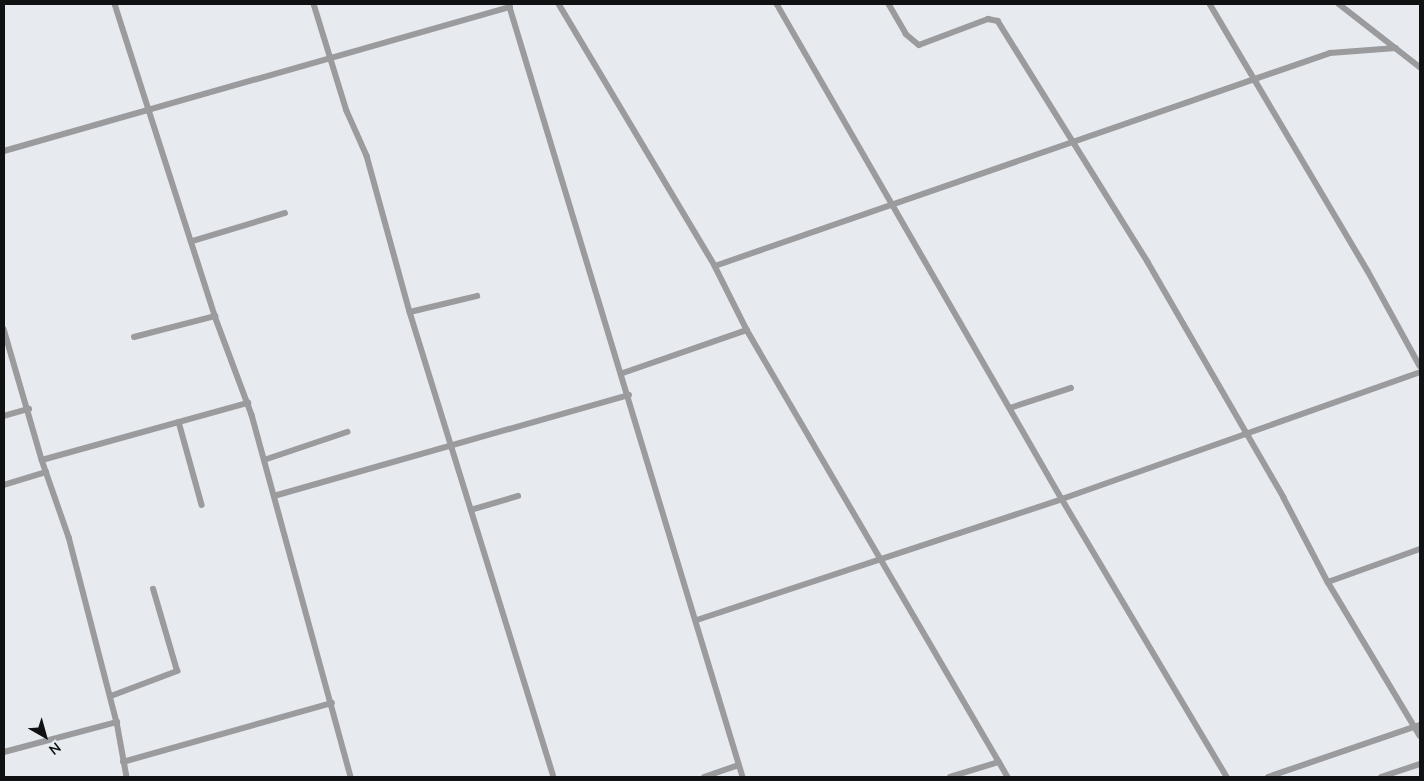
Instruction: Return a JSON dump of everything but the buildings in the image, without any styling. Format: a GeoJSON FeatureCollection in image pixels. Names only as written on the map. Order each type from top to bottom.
{"type":"FeatureCollection","features":[{"type":"Feature","properties":{"kind":"street"},"geometry":{"type":"LineString","coordinates":[[116,4],[193,241],[215,316],[248,403],[351,777]]}},
{"type":"Feature","properties":{"kind":"street"},"geometry":{"type":"LineString","coordinates":[[314,4],[347,111],[366,156],[410,312],[554,777]]}},
{"type":"Feature","properties":{"kind":"street"},"geometry":{"type":"LineString","coordinates":[[559,4],[715,266],[747,330],[1008,777]]}},
{"type":"Feature","properties":{"kind":"street"},"geometry":{"type":"LineString","coordinates":[[777,4],[1062,499],[1227,777]]}},
{"type":"Feature","properties":{"kind":"street"},"geometry":{"type":"LineString","coordinates":[[889,4],[910,39],[920,45],[988,19],[998,21],[1148,262],[1328,582],[1417,726],[1420,736]]}},
{"type":"Feature","properties":{"kind":"street"},"geometry":{"type":"LineString","coordinates":[[1210,4],[1420,366]]}},
{"type":"Feature","properties":{"kind":"street"},"geometry":{"type":"LineString","coordinates":[[1339,4],[1419,64]]}},
{"type":"Feature","properties":{"kind":"street"},"geometry":{"type":"LineString","coordinates":[[4,151],[509,5],[698,620],[738,765],[743,777]]}},
{"type":"Feature","properties":{"kind":"street"},"geometry":{"type":"LineString","coordinates":[[715,266],[893,204],[1075,144],[1330,53],[1396,48]]}},
{"type":"Feature","properties":{"kind":"street"},"geometry":{"type":"LineString","coordinates":[[193,241],[285,213]]}},
{"type":"Feature","properties":{"kind":"street"},"geometry":{"type":"LineString","coordinates":[[410,312],[477,296]]}},
{"type":"Feature","properties":{"kind":"street"},"geometry":{"type":"LineString","coordinates":[[134,337],[215,316]]}},
{"type":"Feature","properties":{"kind":"street"},"geometry":{"type":"LineString","coordinates":[[4,329],[29,409],[42,460],[69,536],[111,696],[127,777]]}},
{"type":"Feature","properties":{"kind":"street"},"geometry":{"type":"LineString","coordinates":[[623,373],[747,330]]}},
{"type":"Feature","properties":{"kind":"street"},"geometry":{"type":"LineString","coordinates":[[698,620],[1062,499],[1420,372]]}},
{"type":"Feature","properties":{"kind":"street"},"geometry":{"type":"LineString","coordinates":[[1010,408],[1071,388]]}},
{"type":"Feature","properties":{"kind":"street"},"geometry":{"type":"LineString","coordinates":[[274,496],[629,395]]}},
{"type":"Feature","properties":{"kind":"street"},"geometry":{"type":"LineString","coordinates":[[42,460],[248,403]]}},
{"type":"Feature","properties":{"kind":"street"},"geometry":{"type":"LineString","coordinates":[[4,416],[29,409]]}},
{"type":"Feature","properties":{"kind":"street"},"geometry":{"type":"LineString","coordinates":[[179,422],[202,505]]}},
{"type":"Feature","properties":{"kind":"street"},"geometry":{"type":"LineString","coordinates":[[264,460],[346,432]]}},
{"type":"Feature","properties":{"kind":"street"},"geometry":{"type":"LineString","coordinates":[[4,485],[46,472]]}},
{"type":"Feature","properties":{"kind":"street"},"geometry":{"type":"LineString","coordinates":[[471,510],[518,496]]}},
{"type":"Feature","properties":{"kind":"street"},"geometry":{"type":"LineString","coordinates":[[1328,582],[1420,549]]}},
{"type":"Feature","properties":{"kind":"street"},"geometry":{"type":"LineString","coordinates":[[111,696],[177,671],[153,589]]}},
{"type":"Feature","properties":{"kind":"street"},"geometry":{"type":"LineString","coordinates":[[123,762],[332,703]]}},
{"type":"Feature","properties":{"kind":"street"},"geometry":{"type":"LineString","coordinates":[[4,752],[117,722]]}},
{"type":"Feature","properties":{"kind":"street"},"geometry":{"type":"LineString","coordinates":[[1268,777],[1417,726]]}},
{"type":"Feature","properties":{"kind":"street"},"geometry":{"type":"LineString","coordinates":[[950,777],[999,762]]}},
{"type":"Feature","properties":{"kind":"street"},"geometry":{"type":"LineString","coordinates":[[1381,777],[1420,764]]}},
{"type":"Feature","properties":{"kind":"street"},"geometry":{"type":"LineString","coordinates":[[704,777],[738,765]]}}]}
